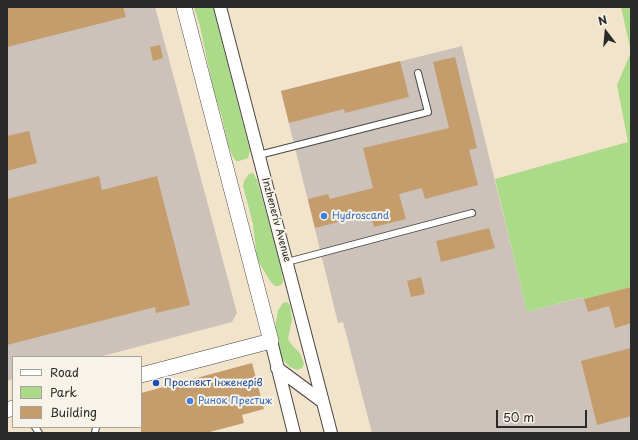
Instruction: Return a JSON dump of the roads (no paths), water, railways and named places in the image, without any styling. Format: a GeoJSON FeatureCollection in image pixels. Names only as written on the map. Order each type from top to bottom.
{"type":"FeatureCollection","features":[{"type":"Feature","properties":{"kind":"street"},"geometry":{"type":"LineString","coordinates":[[184,7],[294,433]]}},
{"type":"Feature","properties":{"kind":"street","name":"Inzheneriv Avenue"},"geometry":{"type":"LineString","coordinates":[[220,7],[331,433]]}},
{"type":"Feature","properties":{"kind":"street"},"geometry":{"type":"LineString","coordinates":[[142,375],[271,341]]}},
{"type":"Feature","properties":{"kind":"street"},"geometry":{"type":"LineString","coordinates":[[277,368],[323,402]]}},
{"type":"Feature","properties":{"kind":"lane"},"geometry":{"type":"LineString","coordinates":[[259,154],[428,112],[418,73]]}},
{"type":"Feature","properties":{"kind":"lane"},"geometry":{"type":"LineString","coordinates":[[287,262],[472,213]]}},
{"type":"Feature","properties":{"kind":"place","name":"Hydroscand"},"geometry":{"type":"Point","coordinates":[324,216]}},
{"type":"Feature","properties":{"kind":"place","name":"Проспект Інженерів"},"geometry":{"type":"Point","coordinates":[156,383]}},
{"type":"Feature","properties":{"kind":"place","name":"Ринок Престиж"},"geometry":{"type":"Point","coordinates":[190,401]}}]}
